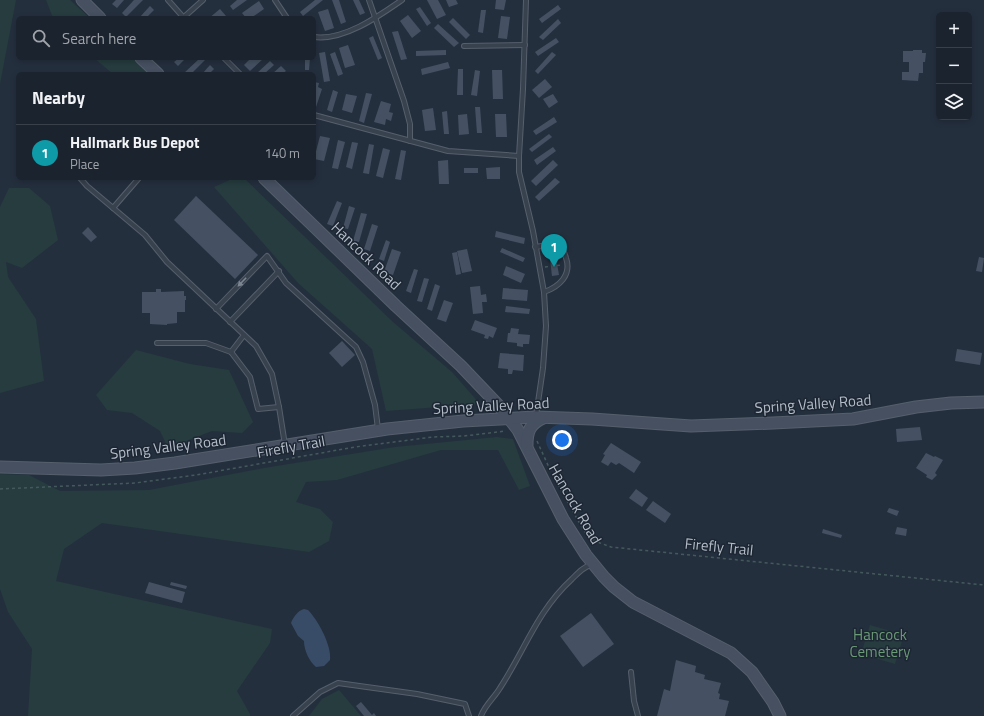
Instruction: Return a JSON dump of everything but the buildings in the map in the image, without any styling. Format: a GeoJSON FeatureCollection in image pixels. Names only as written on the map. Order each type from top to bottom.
{"type":"FeatureCollection","features":[{"type":"Feature","properties":{"kind":"street"},"geometry":{"type":"LineString","coordinates":[[82,0],[98,16]]}},
{"type":"Feature","properties":{"kind":"street"},"geometry":{"type":"LineString","coordinates":[[143,60],[156,72]]}},
{"type":"Feature","properties":{"kind":"street","name":"Hancock Road"},"geometry":{"type":"LineString","coordinates":[[266,180],[396,306],[461,366],[509,418],[527,446],[563,519],[586,555],[614,588],[633,602],[731,653],[752,672],[773,702],[780,716]]}},
{"type":"Feature","properties":{"kind":"street","name":"Spring Valley Road"},"geometry":{"type":"LineString","coordinates":[[0,467],[101,470],[135,468],[428,424],[509,418],[592,419],[691,426],[853,419],[950,402],[984,402]]}},
{"type":"Feature","properties":{"kind":"street"},"geometry":{"type":"LineString","coordinates":[[527,446],[528,430],[539,418]]}},
{"type":"Feature","properties":{"kind":"lane"},"geometry":{"type":"LineString","coordinates":[[168,0],[182,16]]}},
{"type":"Feature","properties":{"kind":"lane"},"geometry":{"type":"LineString","coordinates":[[186,16],[203,0]]}},
{"type":"Feature","properties":{"kind":"lane"},"geometry":{"type":"LineString","coordinates":[[275,0],[286,16]]}},
{"type":"Feature","properties":{"kind":"lane"},"geometry":{"type":"LineString","coordinates":[[369,0],[404,102],[410,124],[410,141]]}},
{"type":"Feature","properties":{"kind":"lane"},"geometry":{"type":"LineString","coordinates":[[316,37],[334,36],[348,31],[375,18],[402,0]]}},
{"type":"Feature","properties":{"kind":"lane"},"geometry":{"type":"LineString","coordinates":[[526,0],[519,172],[536,247],[544,292],[546,326],[539,418]]}},
{"type":"Feature","properties":{"kind":"lane"},"geometry":{"type":"LineString","coordinates":[[464,46],[525,45]]}},
{"type":"Feature","properties":{"kind":"lane"},"geometry":{"type":"LineString","coordinates":[[226,60],[238,72]]}},
{"type":"Feature","properties":{"kind":"lane"},"geometry":{"type":"LineString","coordinates":[[316,116],[448,152],[519,156]]}},
{"type":"Feature","properties":{"kind":"lane"},"geometry":{"type":"LineString","coordinates":[[82,180],[144,235],[167,262],[256,346],[272,374],[279,406],[285,446]]}},
{"type":"Feature","properties":{"kind":"lane"},"geometry":{"type":"LineString","coordinates":[[113,208],[137,180]]}},
{"type":"Feature","properties":{"kind":"lane"},"geometry":{"type":"LineString","coordinates":[[536,247],[551,245],[559,247],[564,251],[567,259],[567,274],[563,280],[557,286],[544,292]]}},
{"type":"Feature","properties":{"kind":"lane"},"geometry":{"type":"LineString","coordinates":[[216,309],[267,256],[286,283],[356,347],[363,362],[379,431]]}},
{"type":"Feature","properties":{"kind":"lane"},"geometry":{"type":"LineString","coordinates":[[230,322],[279,271]]}},
{"type":"Feature","properties":{"kind":"lane"},"geometry":{"type":"LineString","coordinates":[[231,352],[244,335]]}},
{"type":"Feature","properties":{"kind":"lane"},"geometry":{"type":"LineString","coordinates":[[157,342],[206,343],[231,352],[250,377],[258,409],[279,406]]}},
{"type":"Feature","properties":{"kind":"lane"},"geometry":{"type":"LineString","coordinates":[[481,716],[484,708],[499,689],[536,621],[559,590],[585,566],[593,564]]}},
{"type":"Feature","properties":{"kind":"lane"},"geometry":{"type":"LineString","coordinates":[[631,672],[634,701],[638,716]]}},
{"type":"Feature","properties":{"kind":"lane"},"geometry":{"type":"LineString","coordinates":[[293,716],[320,692],[338,683],[417,694],[465,704],[469,716]]}},
{"type":"Feature","properties":{"kind":"path"},"geometry":{"type":"LineString","coordinates":[[543,267],[564,264]]}},
{"type":"Feature","properties":{"kind":"path","name":"Firefly Trail"},"geometry":{"type":"LineString","coordinates":[[528,430],[531,430],[552,474],[584,531],[600,544],[984,584]]}},
{"type":"Feature","properties":{"kind":"path","name":"Firefly Trail"},"geometry":{"type":"LineString","coordinates":[[0,489],[135,483],[196,475],[355,447],[433,437],[464,436],[506,431]]}},
{"type":"Feature","properties":{"kind":"green space"},"geometry":{"type":"Polygon","coordinates":[[[0,0],[16,0],[0,84],[0,0]]]}},
{"type":"Feature","properties":{"kind":"green space"},"geometry":{"type":"Polygon","coordinates":[[[46,0],[70,0],[88,16],[52,16],[46,0]]]}},
{"type":"Feature","properties":{"kind":"green space"},"geometry":{"type":"Polygon","coordinates":[[[96,60],[135,60],[148,72],[111,72],[96,60]]]}},
{"type":"Feature","properties":{"kind":"green space"},"geometry":{"type":"Polygon","coordinates":[[[230,180],[246,180],[393,322],[452,372],[480,404],[386,411],[372,349],[298,283],[214,187],[230,180]]]}},
{"type":"Feature","properties":{"kind":"green space"},"geometry":{"type":"Polygon","coordinates":[[[9,188],[29,188],[50,206],[58,240],[22,268],[6,262],[8,277],[36,319],[44,381],[0,393],[0,207],[9,188]]]}},
{"type":"Feature","properties":{"kind":"green space"},"geometry":{"type":"Polygon","coordinates":[[[136,350],[190,364],[229,370],[253,422],[242,433],[212,431],[168,448],[160,431],[132,413],[107,410],[96,395],[136,350]]]}},
{"type":"Feature","properties":{"kind":"green space"},"geometry":{"type":"Polygon","coordinates":[[[497,437],[513,439],[530,486],[519,490],[498,450],[441,450],[337,480],[306,482],[296,502],[320,509],[333,522],[329,541],[309,552],[102,523],[64,549],[56,581],[272,629],[270,643],[237,691],[250,716],[28,716],[32,649],[8,612],[0,589],[0,474],[29,475],[60,491],[149,490],[264,468],[395,447],[497,437]]]}},
{"type":"Feature","properties":{"kind":"green space","name":"Hancock Cemetery"},"geometry":{"type":"Polygon","coordinates":[[[870,625],[904,635],[895,664],[861,654],[870,625]]]}},
{"type":"Feature","properties":{"kind":"green space"},"geometry":{"type":"Polygon","coordinates":[[[339,690],[361,716],[309,716],[322,699],[339,690]]]}},
{"type":"Feature","properties":{"kind":"water"},"geometry":{"type":"Polygon","coordinates":[[[304,609],[308,610],[312,614],[327,641],[330,660],[324,666],[316,667],[311,662],[306,652],[304,641],[298,636],[291,623],[297,613],[304,609]]]}},
{"type":"Feature","properties":{"kind":"place","name":"Hallmark Bus Depot"},"geometry":{"type":"Point","coordinates":[554,267]}}]}
